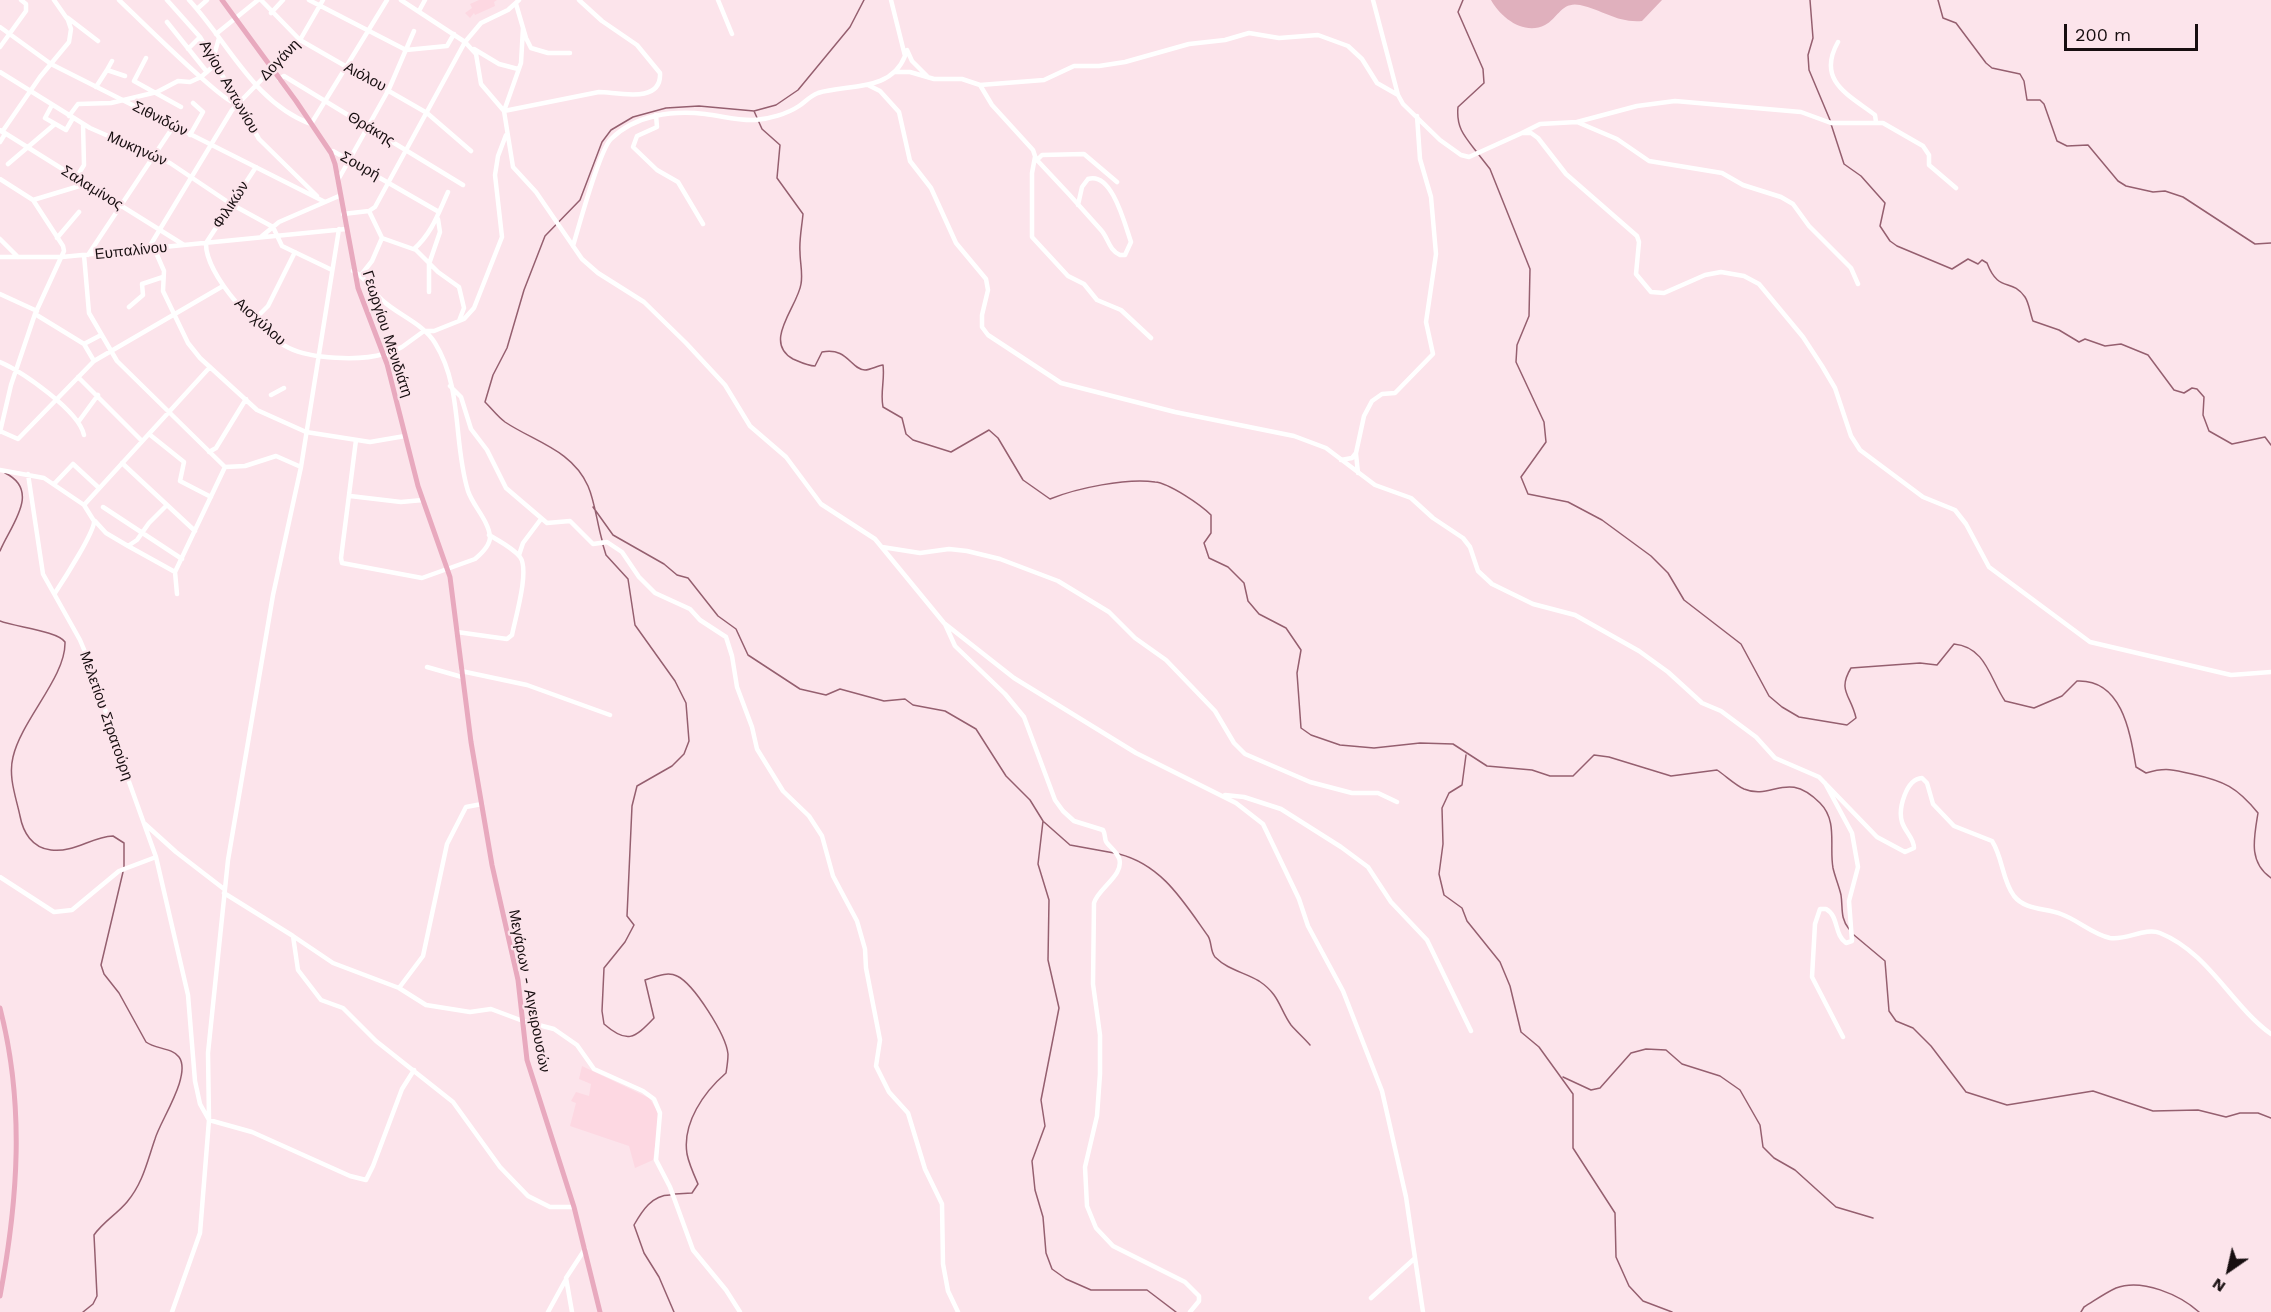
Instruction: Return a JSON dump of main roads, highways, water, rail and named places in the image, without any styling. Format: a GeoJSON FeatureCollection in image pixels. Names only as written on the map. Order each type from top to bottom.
{"type":"FeatureCollection","features":[{"type":"Feature","properties":{"kind":"main road","name":"Γεωργίου Μενιδιάτη"},"geometry":{"type":"LineString","coordinates":[[222,0],[331,153],[338,180],[353,271],[384,355],[423,500],[447,570],[452,589],[457,632]]}},
{"type":"Feature","properties":{"kind":"main road","name":"Μεγάρων - Αιγειρουσών"},"geometry":{"type":"LineString","coordinates":[[457,632],[496,886],[515,965],[527,1060],[574,1207],[600,1312]]}},
{"type":"Feature","properties":{"kind":"main road"},"geometry":{"type":"LineString","coordinates":[[0,1008],[13,1073],[18,1151],[14,1215],[0,1296]]}},
{"type":"Feature","properties":{"kind":"waterway"},"geometry":{"type":"LineString","coordinates":[[602,540],[590,492],[581,474],[563,455],[505,422],[485,402],[493,375],[507,348],[524,290],[545,236],[580,200],[602,142],[611,130],[633,117],[666,108],[699,106],[754,111],[776,105],[798,90],[850,27],[864,0]]}},
{"type":"Feature","properties":{"kind":"waterway"},"geometry":{"type":"LineString","coordinates":[[1463,0],[1458,12],[1483,69],[1484,83],[1458,107],[1458,120],[1462,131],[1476,151]]}},
{"type":"Feature","properties":{"kind":"waterway"},"geometry":{"type":"LineString","coordinates":[[1810,0],[1813,38],[1808,55],[1809,70],[1830,120]]}},
{"type":"Feature","properties":{"kind":"waterway"},"geometry":{"type":"LineString","coordinates":[[1938,0],[1943,18],[1956,23],[1986,63],[1992,68],[2020,74],[2024,81],[2027,100],[2040,100],[2044,104],[2057,141],[2067,146],[2088,145],[2118,181],[2126,186],[2153,192],[2165,191],[2183,197],[2255,244],[2271,243]]}},
{"type":"Feature","properties":{"kind":"waterway"},"geometry":{"type":"LineString","coordinates":[[754,111],[762,129],[780,145],[777,178],[803,214],[800,243],[801,284],[781,334],[784,352],[793,359],[815,366],[822,352],[831,351],[843,355],[860,369],[867,370],[883,365],[883,407],[902,418],[906,434],[913,440],[951,452],[989,430],[998,438],[1023,480],[1050,499],[1102,485],[1143,481],[1168,486],[1200,506],[1211,515],[1211,533],[1204,543],[1209,558],[1228,567],[1244,583],[1248,601],[1259,614],[1286,628],[1301,650],[1297,673],[1301,728],[1311,735],[1340,745],[1374,748],[1420,743],[1453,744],[1487,766],[1532,770],[1550,776],[1573,776],[1594,755],[1609,757],[1671,776],[1717,770],[1744,789],[1754,792],[1789,787],[1808,793],[1826,810],[1829,818],[1833,868],[1841,895],[1843,917],[1849,929]]}},
{"type":"Feature","properties":{"kind":"waterway"},"geometry":{"type":"LineString","coordinates":[[1831,124],[1844,164],[1861,176],[1885,203],[1880,226],[1890,241],[1952,269],[1968,259],[1978,264],[1982,260],[1987,263],[1996,279],[2020,291],[2028,302],[2033,321],[2059,330],[2079,342],[2085,339],[2105,346],[2121,344],[2148,355],[2174,390],[2184,393],[2192,388],[2197,389],[2204,397],[2203,415],[2209,431],[2232,444],[2265,437],[2271,445]]}},
{"type":"Feature","properties":{"kind":"waterway"},"geometry":{"type":"LineString","coordinates":[[1479,155],[1490,169],[1530,269],[1529,316],[1517,345],[1516,362],[1544,422],[1546,442],[1521,477],[1528,494],[1568,502],[1602,520],[1651,556],[1668,573],[1684,600],[1741,644],[1769,696],[1799,717],[1847,725],[1856,718],[1845,688],[1851,668],[1920,663],[1937,665],[1954,644],[1965,646],[1980,658],[2005,701],[2034,708],[2062,696],[2077,681],[2092,683],[2104,689],[2114,698],[2127,724],[2136,767],[2146,773],[2169,770],[2213,779],[2236,791],[2258,813],[2254,849],[2259,865],[2271,878]]}},
{"type":"Feature","properties":{"kind":"waterway"},"geometry":{"type":"LineString","coordinates":[[0,551],[16,520],[22,499],[21,489],[16,480],[5,473]]}},
{"type":"Feature","properties":{"kind":"waterway"},"geometry":{"type":"LineString","coordinates":[[593,507],[613,535],[664,564],[677,575],[688,578],[718,616],[736,629],[748,655],[800,689],[826,695],[840,689],[884,701],[905,699],[913,705],[945,711],[976,729],[1006,776],[1030,800],[1043,821],[1038,864],[1049,900],[1048,960],[1059,1008],[1041,1100],[1045,1126],[1032,1161],[1035,1190],[1043,1217],[1046,1253],[1052,1269],[1066,1279],[1091,1290],[1147,1290],[1176,1312]]}},
{"type":"Feature","properties":{"kind":"waterway"},"geometry":{"type":"LineString","coordinates":[[603,545],[606,555],[628,579],[635,625],[675,681],[686,703],[689,741],[684,754],[672,766],[637,786],[632,806],[627,916],[634,925],[625,942],[604,968],[602,1011],[604,1024],[625,1036],[641,1031],[654,1018],[645,980],[669,974],[684,981],[700,999],[722,1035],[728,1054],[726,1073],[710,1089],[696,1109],[688,1131],[687,1154],[698,1184],[692,1193],[675,1194]]}},
{"type":"Feature","properties":{"kind":"waterway"},"geometry":{"type":"LineString","coordinates":[[0,621],[45,632],[65,642],[59,669],[25,728],[13,757],[11,772],[13,787],[21,822],[26,833],[34,843],[51,850],[67,849],[113,836],[124,843],[124,867]]}},
{"type":"Feature","properties":{"kind":"waterway"},"geometry":{"type":"LineString","coordinates":[[1466,755],[1462,785],[1449,793],[1442,808],[1443,844],[1439,874],[1444,895],[1462,908],[1467,921],[1500,962],[1510,986],[1521,1032],[1539,1047],[1573,1094],[1573,1148],[1615,1213],[1616,1257],[1629,1286],[1643,1301],[1672,1312]]}},
{"type":"Feature","properties":{"kind":"waterway"},"geometry":{"type":"LineString","coordinates":[[1044,822],[1070,845],[1114,853]]}},
{"type":"Feature","properties":{"kind":"waterway"},"geometry":{"type":"LineString","coordinates":[[1119,854],[1148,867],[1170,886],[1208,936],[1215,957],[1225,965],[1266,986],[1291,1025],[1310,1045]]}},
{"type":"Feature","properties":{"kind":"waterway"},"geometry":{"type":"LineString","coordinates":[[83,1312],[93,1304],[97,1296],[94,1235],[127,1202],[137,1187],[158,1131],[174,1098],[182,1065],[176,1054],[146,1042],[119,993],[104,974],[101,965],[123,872]]}},
{"type":"Feature","properties":{"kind":"waterway"},"geometry":{"type":"LineString","coordinates":[[1854,935],[1885,961],[1889,1011],[1896,1021],[1913,1028],[1931,1046],[1966,1092],[2007,1105],[2093,1091],[2153,1111],[2198,1110],[2226,1117],[2240,1113],[2258,1113],[2271,1118]]}},
{"type":"Feature","properties":{"kind":"waterway"},"geometry":{"type":"LineString","coordinates":[[1563,1077],[1591,1090],[1600,1088],[1631,1053],[1646,1049],[1666,1050],[1682,1064],[1720,1076],[1740,1090],[1760,1125],[1763,1147],[1774,1158],[1795,1170],[1836,1207],[1873,1218]]}},
{"type":"Feature","properties":{"kind":"waterway"},"geometry":{"type":"LineString","coordinates":[[670,1195],[653,1201],[644,1209],[634,1225],[644,1253],[659,1277],[674,1312]]}},
{"type":"Feature","properties":{"kind":"waterway"},"geometry":{"type":"LineString","coordinates":[[2081,1312],[2084,1307],[2116,1288],[2126,1285],[2149,1287],[2171,1294],[2199,1312]]}}]}
